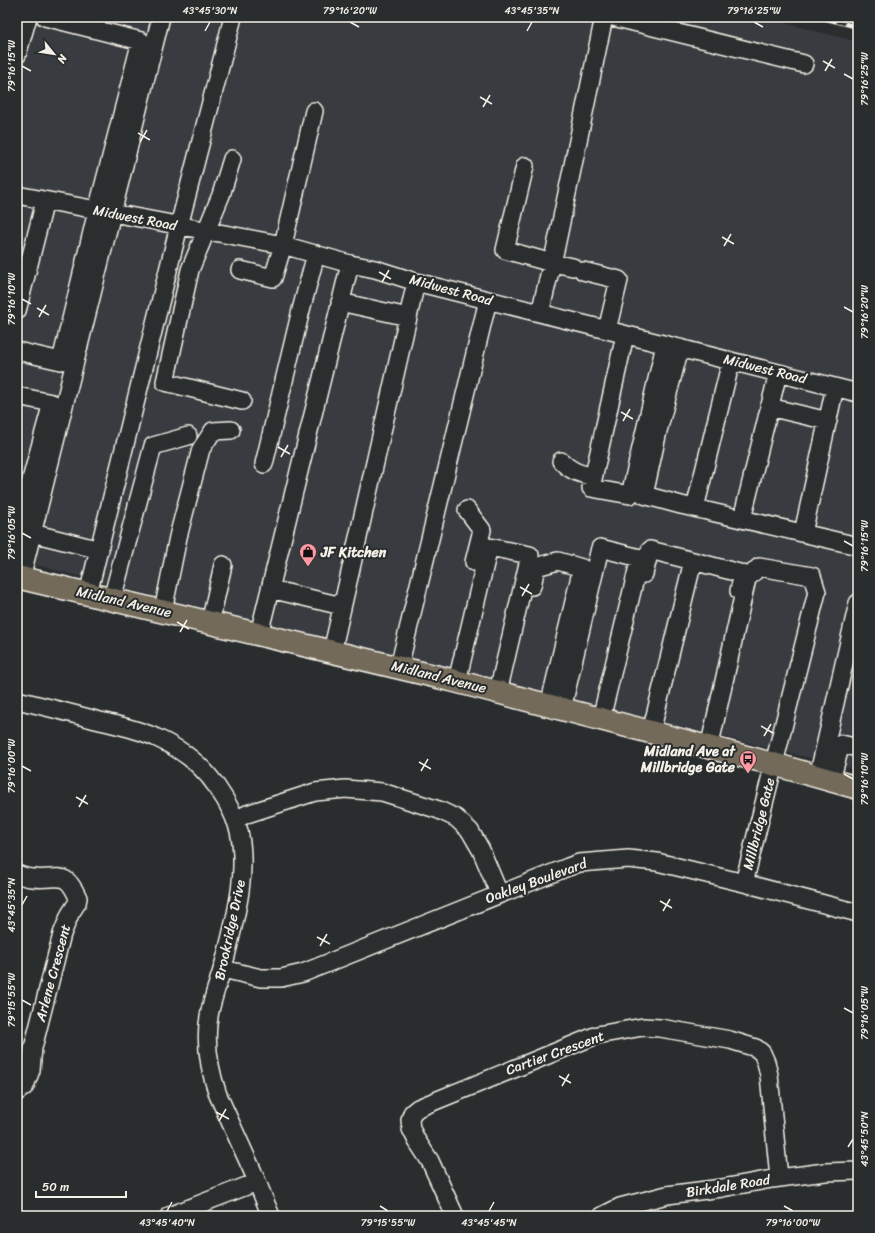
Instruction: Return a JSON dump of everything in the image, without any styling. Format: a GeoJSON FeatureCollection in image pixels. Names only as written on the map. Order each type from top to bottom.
{"type":"FeatureCollection","features":[{"type":"Feature","properties":{"kind":"main road","name":"Midland Avenue"},"geometry":{"type":"LineString","coordinates":[[19,577],[452,680],[773,764],[858,788]]}},
{"type":"Feature","properties":{"kind":"street"},"geometry":{"type":"LineString","coordinates":[[17,55],[28,17]]}},
{"type":"Feature","properties":{"kind":"street"},"geometry":{"type":"LineString","coordinates":[[24,532],[104,212],[141,41],[45,17]]}},
{"type":"Feature","properties":{"kind":"street"},"geometry":{"type":"LineString","coordinates":[[17,351],[61,361],[161,17]]}},
{"type":"Feature","properties":{"kind":"street"},"geometry":{"type":"LineString","coordinates":[[88,594],[179,226],[233,17]]}},
{"type":"Feature","properties":{"kind":"street"},"geometry":{"type":"LineString","coordinates":[[540,313],[585,112],[604,17]]}},
{"type":"Feature","properties":{"kind":"street"},"geometry":{"type":"LineString","coordinates":[[613,17],[804,64]]}},
{"type":"Feature","properties":{"kind":"street"},"geometry":{"type":"LineString","coordinates":[[240,270],[273,278],[283,245],[314,111]]}},
{"type":"Feature","properties":{"kind":"street"},"geometry":{"type":"LineString","coordinates":[[232,159],[221,195],[190,270],[165,382],[242,401]]}},
{"type":"Feature","properties":{"kind":"street"},"geometry":{"type":"LineString","coordinates":[[525,166],[505,250],[619,280],[607,330]]}},
{"type":"Feature","properties":{"kind":"street","name":"Midwest Road"},"geometry":{"type":"LineString","coordinates":[[17,196],[205,232],[283,245],[350,264],[375,269],[416,282],[858,393]]}},
{"type":"Feature","properties":{"kind":"street"},"geometry":{"type":"LineString","coordinates":[[17,311],[46,201]]}},
{"type":"Feature","properties":{"kind":"street"},"geometry":{"type":"LineString","coordinates":[[264,464],[316,254]]}},
{"type":"Feature","properties":{"kind":"street"},"geometry":{"type":"LineString","coordinates":[[259,634],[350,264]]}},
{"type":"Feature","properties":{"kind":"street"},"geometry":{"type":"LineString","coordinates":[[332,652],[416,282]]}},
{"type":"Feature","properties":{"kind":"street"},"geometry":{"type":"LineString","coordinates":[[399,668],[488,300]]}},
{"type":"Feature","properties":{"kind":"street"},"geometry":{"type":"LineString","coordinates":[[340,302],[408,317]]}},
{"type":"Feature","properties":{"kind":"street"},"geometry":{"type":"LineString","coordinates":[[625,335],[593,477],[592,488],[630,495],[673,346]]}},
{"type":"Feature","properties":{"kind":"street"},"geometry":{"type":"LineString","coordinates":[[695,508],[730,361]]}},
{"type":"Feature","properties":{"kind":"street"},"geometry":{"type":"LineString","coordinates":[[668,363],[658,431],[644,495],[858,546]]}},
{"type":"Feature","properties":{"kind":"street"},"geometry":{"type":"LineString","coordinates":[[742,519],[778,373]]}},
{"type":"Feature","properties":{"kind":"street"},"geometry":{"type":"LineString","coordinates":[[803,533],[835,387]]}},
{"type":"Feature","properties":{"kind":"street"},"geometry":{"type":"LineString","coordinates":[[17,396],[52,403],[24,532],[19,577]]}},
{"type":"Feature","properties":{"kind":"street"},"geometry":{"type":"LineString","coordinates":[[769,407],[828,421]]}},
{"type":"Feature","properties":{"kind":"street"},"geometry":{"type":"LineString","coordinates":[[162,612],[178,537],[201,449],[213,431],[231,430]]}},
{"type":"Feature","properties":{"kind":"street"},"geometry":{"type":"LineString","coordinates":[[112,599],[153,446],[188,436]]}},
{"type":"Feature","properties":{"kind":"street"},"geometry":{"type":"LineString","coordinates":[[561,461],[569,468],[577,472],[593,477]]}},
{"type":"Feature","properties":{"kind":"street"},"geometry":{"type":"LineString","coordinates":[[452,680],[482,530],[467,510]]}},
{"type":"Feature","properties":{"kind":"street"},"geometry":{"type":"LineString","coordinates":[[24,532],[100,550]]}},
{"type":"Feature","properties":{"kind":"street"},"geometry":{"type":"LineString","coordinates":[[452,680],[489,547],[530,556],[502,693]]}},
{"type":"Feature","properties":{"kind":"street"},"geometry":{"type":"LineString","coordinates":[[556,707],[600,548],[640,558],[601,719]]}},
{"type":"Feature","properties":{"kind":"street"},"geometry":{"type":"LineString","coordinates":[[607,693],[617,695],[650,550],[743,574],[706,747]]}},
{"type":"Feature","properties":{"kind":"street"},"geometry":{"type":"LineString","coordinates":[[651,732],[693,560]]}},
{"type":"Feature","properties":{"kind":"street"},"geometry":{"type":"LineString","coordinates":[[502,693],[536,567],[558,561],[582,568],[556,707]]}},
{"type":"Feature","properties":{"kind":"street"},"geometry":{"type":"LineString","coordinates":[[210,623],[223,565]]}},
{"type":"Feature","properties":{"kind":"street","name":"Millbridge Gate"},"geometry":{"type":"LineString","coordinates":[[706,747],[747,579],[759,567],[812,576],[817,592],[744,883]]}},
{"type":"Feature","properties":{"kind":"street"},"geometry":{"type":"LineString","coordinates":[[270,589],[342,606]]}},
{"type":"Feature","properties":{"kind":"street"},"geometry":{"type":"LineString","coordinates":[[825,778],[858,603]]}},
{"type":"Feature","properties":{"kind":"street","name":"Brookridge Drive"},"geometry":{"type":"LineString","coordinates":[[17,700],[134,730],[166,742],[196,763],[209,776],[225,800],[235,820],[241,842],[241,883],[236,913],[223,969],[210,1012],[208,1028],[210,1064],[218,1095],[271,1216]]}},
{"type":"Feature","properties":{"kind":"street"},"geometry":{"type":"LineString","coordinates":[[825,778],[841,744],[858,748]]}},
{"type":"Feature","properties":{"kind":"street"},"geometry":{"type":"LineString","coordinates":[[235,820],[247,814],[315,792],[344,789],[382,792],[439,810],[456,818],[470,831],[481,850],[499,894]]}},
{"type":"Feature","properties":{"kind":"street","name":"Oakley Boulevard"},"geometry":{"type":"LineString","coordinates":[[223,969],[261,978],[281,978],[303,973],[579,863],[628,859],[657,862],[858,913]]}},
{"type":"Feature","properties":{"kind":"street","name":"Arlene Crescent"},"geometry":{"type":"LineString","coordinates":[[17,874],[32,878],[64,878],[69,881],[78,898],[62,934],[33,1048],[31,1070],[25,1086],[17,1092]]}},
{"type":"Feature","properties":{"kind":"street","name":"Cartier Crescent"},"geometry":{"type":"LineString","coordinates":[[455,1216],[430,1161],[411,1129],[410,1120],[412,1113],[418,1108],[597,1035],[643,1027],[660,1028],[730,1040],[756,1048],[762,1053],[769,1075],[780,1178]]}},
{"type":"Feature","properties":{"kind":"street","name":"Birkdale Road"},"geometry":{"type":"LineString","coordinates":[[602,1216],[620,1207],[667,1195],[825,1172],[858,1171]]}},
{"type":"Feature","properties":{"kind":"street"},"geometry":{"type":"LineString","coordinates":[[169,1216],[257,1182]]}},
{"type":"Feature","properties":{"kind":"shaded area"},"geometry":{"type":"Polygon","coordinates":[[[17,17],[762,17],[858,42],[858,770],[158,597],[17,560],[17,17]]]}},
{"type":"Feature","properties":{"kind":"railway"},"geometry":{"type":"LineString","coordinates":[[819,17],[858,27]]}},
{"type":"Feature","properties":{"kind":"railway"},"geometry":{"type":"LineString","coordinates":[[847,17],[858,20]]}},
{"type":"Feature","properties":{"kind":"place","name":"JF Kitchen"},"geometry":{"type":"Point","coordinates":[308,567]}},
{"type":"Feature","properties":{"kind":"place","name":"Midland Ave at Millbridge Gate"},"geometry":{"type":"Point","coordinates":[748,774]}}]}
